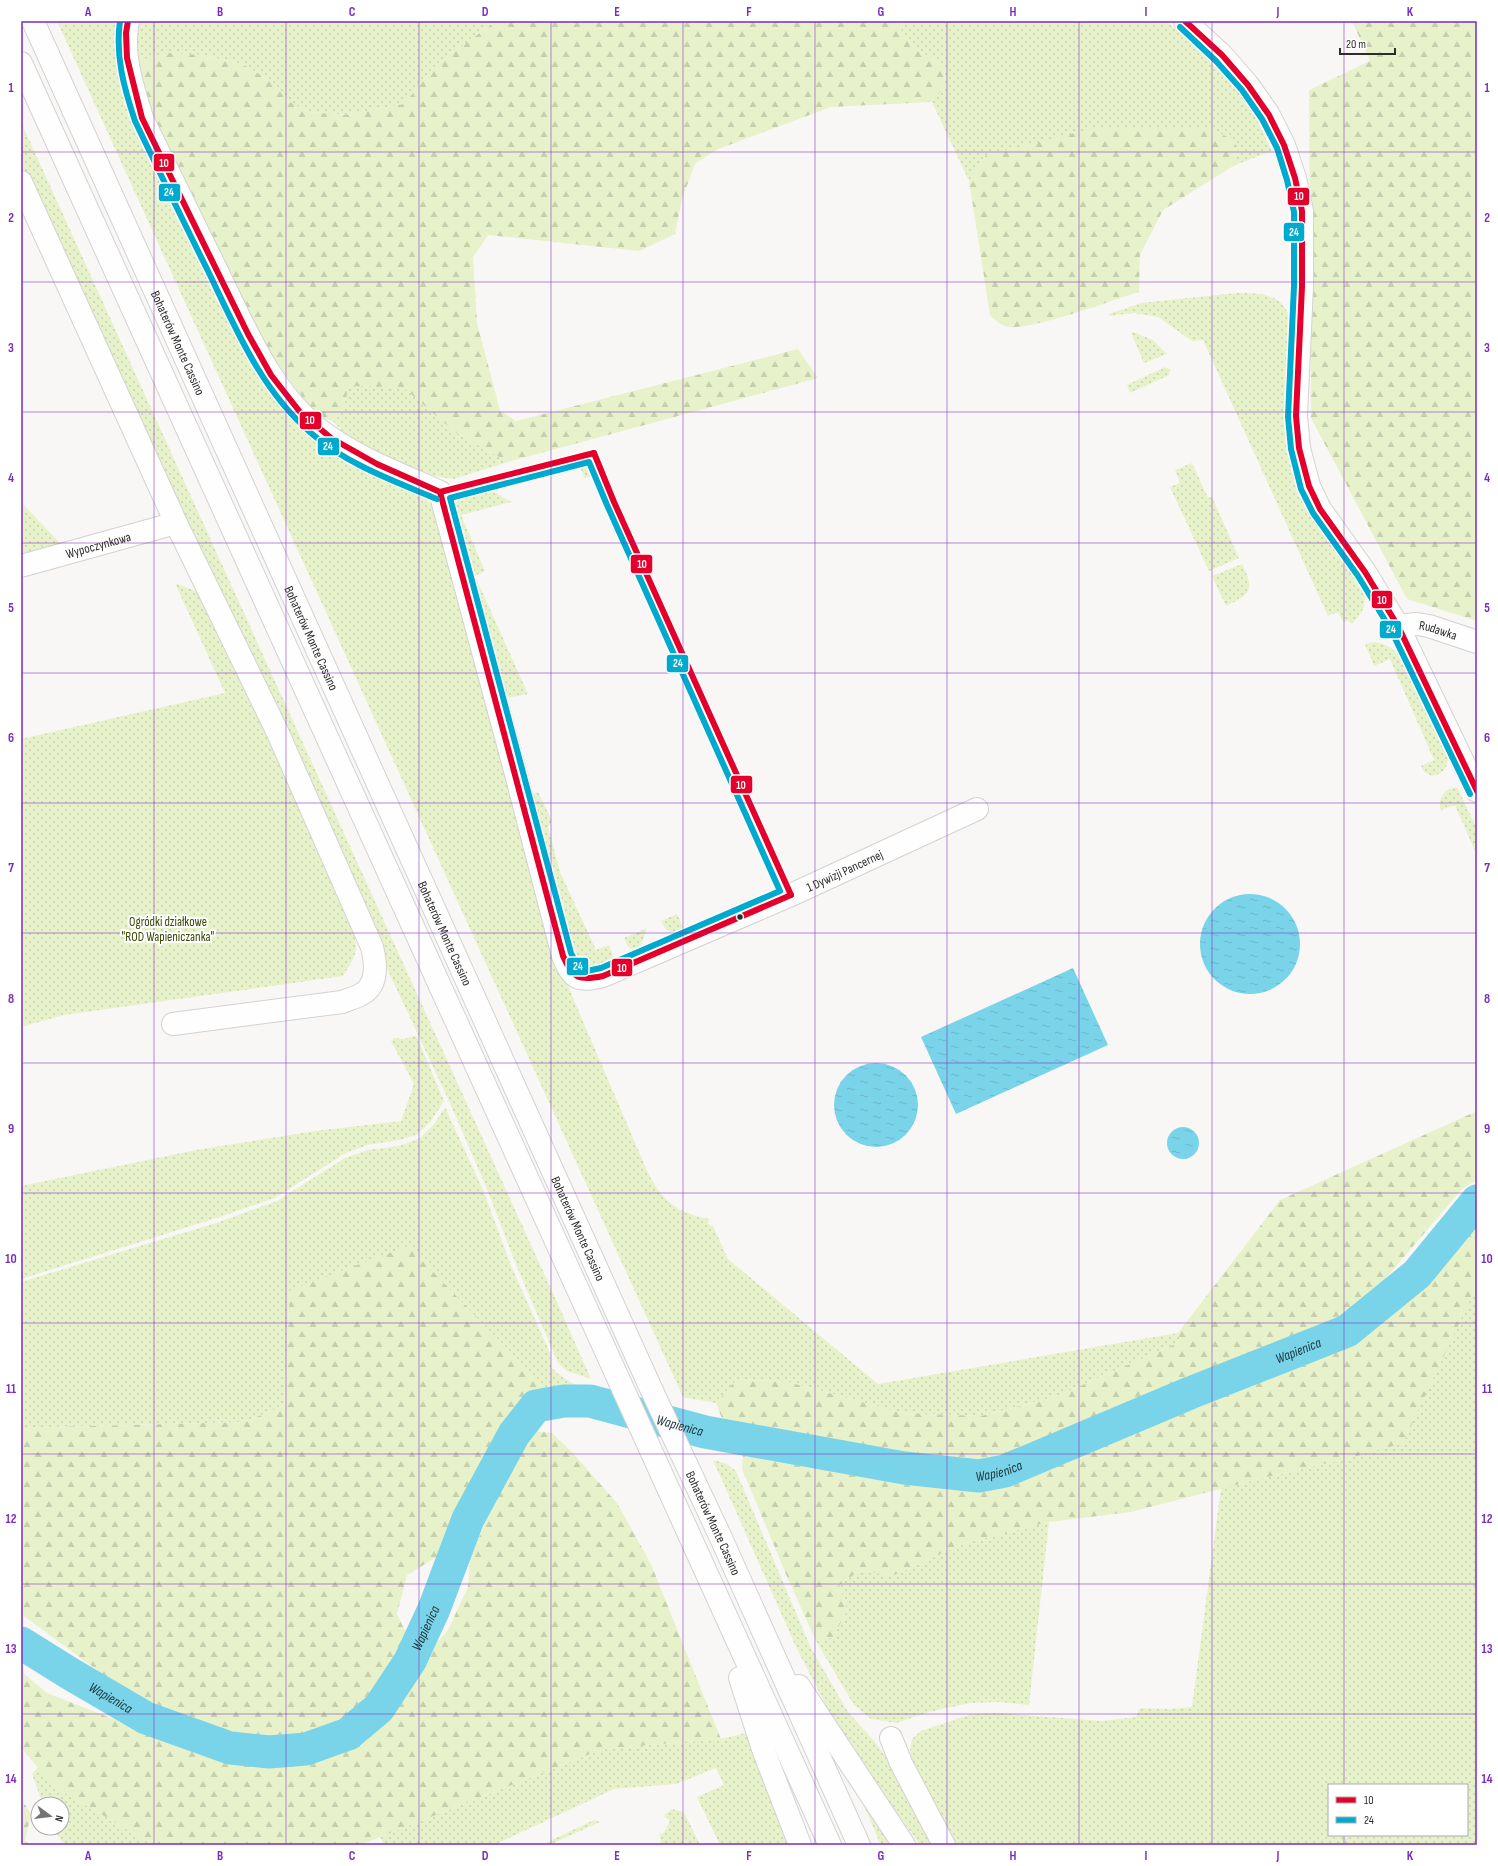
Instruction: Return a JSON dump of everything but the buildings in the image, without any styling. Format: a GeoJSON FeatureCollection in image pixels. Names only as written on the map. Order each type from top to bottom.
{"type":"FeatureCollection","features":[{"type":"Feature","properties":{"kind":"main road","name":"Bohaterów Monte Cassino"},"geometry":{"type":"LineString","coordinates":[[33,21],[859,1845]]}},
{"type":"Feature","properties":{"kind":"main road","name":"1 Dywizji Pancernej"},"geometry":{"type":"LineString","coordinates":[[128,21],[126,50],[131,81],[142,118],[260,359],[296,407],[317,427],[341,445],[365,459],[440,492],[563,956],[568,969],[574,976],[585,980],[603,976],[790,895],[977,809]]}},
{"type":"Feature","properties":{"kind":"main road","name":"Rudawka"},"geometry":{"type":"LineString","coordinates":[[1185,21],[1222,55],[1248,85],[1269,115],[1286,152],[1295,178],[1302,211],[1302,286],[1296,416],[1298,448],[1309,486],[1320,509],[1365,572],[1398,626],[1477,791]]}},
{"type":"Feature","properties":{"kind":"main road","name":"Bohaterów Monte Cassino"},"geometry":{"type":"LineString","coordinates":[[21,63],[830,1845]]}},
{"type":"Feature","properties":{"kind":"main road"},"geometry":{"type":"LineString","coordinates":[[21,182],[176,523],[277,731],[372,947],[376,965],[373,982],[361,995],[342,1002],[173,1024]]}},
{"type":"Feature","properties":{"kind":"main road","name":"Wypoczynkowa"},"geometry":{"type":"LineString","coordinates":[[21,566],[176,523]]}},
{"type":"Feature","properties":{"kind":"main road","name":"Rudawka"},"geometry":{"type":"LineString","coordinates":[[1398,626],[1417,624],[1429,626],[1477,642]]}},
{"type":"Feature","properties":{"kind":"main road"},"geometry":{"type":"LineString","coordinates":[[707,1576],[764,1752],[800,1845]]}},
{"type":"Feature","properties":{"kind":"main road"},"geometry":{"type":"LineString","coordinates":[[756,1617],[834,1741],[904,1845]]}},
{"type":"Feature","properties":{"kind":"main road"},"geometry":{"type":"LineString","coordinates":[[891,1738],[901,1763],[944,1845]]}},
{"type":"Feature","properties":{"kind":"green space"},"geometry":{"type":"Polygon","coordinates":[[[57,21],[118,21],[117,53],[263,378],[412,490],[424,497],[432,506],[564,977],[648,1173],[660,1192],[672,1205],[688,1213],[709,1219],[708,1224],[713,1226],[728,1259],[878,1384],[1178,1333],[1180,1342],[1055,1397],[981,1416],[902,1413],[788,1382],[738,1379],[716,1403],[683,1397],[57,21]]]}},
{"type":"Feature","properties":{"kind":"green space"},"geometry":{"type":"Polygon","coordinates":[[[137,21],[496,21],[435,66],[404,104],[346,115],[308,112],[288,101],[271,81],[244,65],[203,55],[169,53],[137,61],[135,47],[137,21]]]}},
{"type":"Feature","properties":{"kind":"green space"},"geometry":{"type":"Polygon","coordinates":[[[496,21],[903,21],[901,32],[919,51],[944,66],[945,86],[932,102],[831,107],[716,150],[695,164],[682,199],[675,234],[639,251],[488,235],[473,257],[477,323],[500,410],[516,421],[798,349],[818,378],[508,462],[455,432],[403,387],[350,386],[340,415],[333,421],[323,418],[309,406],[264,345],[159,131],[143,90],[137,61],[169,53],[203,55],[244,65],[271,81],[288,101],[308,112],[346,115],[404,104],[435,66],[496,21]]]}},
{"type":"Feature","properties":{"kind":"green space"},"geometry":{"type":"Polygon","coordinates":[[[903,21],[1167,21],[1229,78],[1252,109],[1272,151],[1235,165],[1238,149],[986,155],[969,181],[932,102],[945,86],[944,66],[919,51],[901,32],[903,21]]]}},
{"type":"Feature","properties":{"kind":"green space"},"geometry":{"type":"Polygon","coordinates":[[[1352,21],[1477,21],[1477,621],[1407,599],[1311,418],[1309,90],[1370,61],[1352,21]]]}},
{"type":"Feature","properties":{"kind":"green space"},"geometry":{"type":"Polygon","coordinates":[[[21,122],[591,1379],[567,1371],[558,1363],[517,1267],[487,1189],[449,1101],[391,977],[282,729],[21,167],[21,122]]]}},
{"type":"Feature","properties":{"kind":"green space"},"geometry":{"type":"Polygon","coordinates":[[[1095,128],[1212,129],[1231,139],[1239,149],[1235,165],[1163,210],[1140,255],[1139,292],[1049,321],[1015,327],[1005,326],[990,315],[969,181],[986,155],[1095,128]]]}},
{"type":"Feature","properties":{"kind":"green space"},"geometry":{"type":"Polygon","coordinates":[[[1236,293],[1253,293],[1270,296],[1283,305],[1287,312],[1290,321],[1286,427],[1288,454],[1294,477],[1302,496],[1361,580],[1365,598],[1364,604],[1361,613],[1352,624],[1349,620],[1344,623],[1338,612],[1328,616],[1203,340],[1192,341],[1158,317],[1134,313],[1109,316],[1109,314],[1141,303],[1236,293]]]}},
{"type":"Feature","properties":{"kind":"green space"},"geometry":{"type":"Polygon","coordinates":[[[1133,332],[1153,340],[1167,354],[1144,363],[1131,333],[1133,332]]]}},
{"type":"Feature","properties":{"kind":"green space"},"geometry":{"type":"Polygon","coordinates":[[[1165,367],[1170,370],[1169,375],[1130,393],[1127,385],[1165,367]]]}},
{"type":"Feature","properties":{"kind":"green space"},"geometry":{"type":"Polygon","coordinates":[[[350,385],[404,387],[455,432],[508,462],[454,479],[433,476],[388,461],[347,436],[333,421],[340,415],[350,385]]]}},
{"type":"Feature","properties":{"kind":"green space"},"geometry":{"type":"Polygon","coordinates":[[[1192,463],[1208,498],[1212,497],[1239,558],[1209,571],[1170,487],[1180,483],[1175,470],[1192,463]]]}},
{"type":"Feature","properties":{"kind":"green space"},"geometry":{"type":"Polygon","coordinates":[[[588,464],[592,476],[584,478],[581,469],[493,491],[511,502],[461,515],[485,571],[475,576],[528,694],[507,698],[455,506],[458,499],[464,495],[588,464]]]}},
{"type":"Feature","properties":{"kind":"green space"},"geometry":{"type":"Polygon","coordinates":[[[21,502],[62,545],[21,557],[21,502]]]}},
{"type":"Feature","properties":{"kind":"green space"},"geometry":{"type":"Polygon","coordinates":[[[1242,564],[1248,580],[1248,590],[1241,598],[1226,606],[1212,576],[1242,564]]]}},
{"type":"Feature","properties":{"kind":"green space","name":"Ogródki działkowe \"ROD Wapieniczanka\""},"geometry":{"type":"Polygon","coordinates":[[[175,583],[208,596],[353,924],[356,952],[352,962],[343,976],[64,1015],[21,1027],[21,739],[225,693],[175,583]]]}},
{"type":"Feature","properties":{"kind":"green space"},"geometry":{"type":"Polygon","coordinates":[[[1374,642],[1391,648],[1404,661],[1448,757],[1446,767],[1439,774],[1432,776],[1424,772],[1421,766],[1434,760],[1390,659],[1374,666],[1365,644],[1374,642]]]}},
{"type":"Feature","properties":{"kind":"green space"},"geometry":{"type":"Polygon","coordinates":[[[1456,787],[1477,829],[1477,850],[1475,851],[1455,805],[1441,810],[1440,802],[1442,795],[1448,790],[1456,787]]]}},
{"type":"Feature","properties":{"kind":"green space"},"geometry":{"type":"Polygon","coordinates":[[[538,792],[552,821],[548,827],[560,872],[596,950],[609,945],[613,955],[612,961],[594,969],[582,964],[574,954],[531,799],[535,793],[538,792]]]}},
{"type":"Feature","properties":{"kind":"green space"},"geometry":{"type":"Polygon","coordinates":[[[677,914],[685,931],[674,933],[668,931],[661,921],[677,914]]]}},
{"type":"Feature","properties":{"kind":"green space"},"geometry":{"type":"Polygon","coordinates":[[[647,928],[641,946],[635,950],[628,947],[624,938],[647,928]]]}},
{"type":"Feature","properties":{"kind":"green space"},"geometry":{"type":"Polygon","coordinates":[[[416,1035],[444,1101],[431,1121],[417,1135],[399,1140],[367,1145],[344,1154],[275,1198],[217,1218],[21,1279],[21,1186],[196,1150],[315,1131],[401,1121],[414,1084],[391,1041],[394,1038],[404,1039],[416,1035]]]}},
{"type":"Feature","properties":{"kind":"green space"},"geometry":{"type":"Polygon","coordinates":[[[445,1107],[483,1190],[512,1268],[550,1353],[551,1367],[558,1374],[588,1393],[547,1393],[491,1332],[290,1290],[284,1406],[244,1422],[53,1427],[21,1430],[21,1282],[219,1222],[277,1201],[345,1158],[368,1150],[399,1146],[420,1138],[435,1123],[445,1107]]]}},
{"type":"Feature","properties":{"kind":"green space"},"geometry":{"type":"Polygon","coordinates":[[[1477,1111],[1477,1180],[1462,1189],[1380,1285],[1337,1319],[1182,1381],[1007,1459],[964,1463],[923,1460],[724,1424],[716,1403],[737,1379],[788,1382],[902,1413],[981,1416],[1055,1397],[1180,1342],[1178,1333],[1280,1200],[1477,1111]]]}},
{"type":"Feature","properties":{"kind":"green space"},"geometry":{"type":"Polygon","coordinates":[[[1477,1219],[1477,1293],[1472,1296],[1403,1443],[1357,1456],[1255,1480],[1131,1512],[1049,1522],[965,1543],[892,1576],[861,1570],[839,1585],[847,1611],[833,1637],[816,1641],[788,1579],[742,1469],[743,1455],[755,1453],[923,1480],[969,1490],[1011,1481],[1341,1349],[1378,1326],[1416,1290],[1442,1256],[1477,1219]]]}},
{"type":"Feature","properties":{"kind":"green space"},"geometry":{"type":"Polygon","coordinates":[[[408,1246],[491,1332],[547,1393],[525,1406],[503,1438],[471,1497],[445,1552],[407,1575],[397,1614],[408,1637],[390,1678],[356,1718],[325,1734],[273,1740],[215,1733],[150,1705],[108,1678],[21,1614],[21,1430],[53,1427],[244,1422],[284,1406],[290,1290],[408,1246]]]}},
{"type":"Feature","properties":{"kind":"green space"},"geometry":{"type":"Polygon","coordinates":[[[1477,1293],[1477,1845],[954,1845],[912,1763],[910,1749],[912,1739],[921,1731],[971,1714],[997,1713],[1102,1721],[1136,1717],[1140,1708],[1169,1709],[1192,1707],[1221,1488],[1357,1456],[1472,1296],[1477,1293]]]}},
{"type":"Feature","properties":{"kind":"green space"},"geometry":{"type":"Polygon","coordinates":[[[534,1431],[552,1433],[571,1451],[617,1503],[651,1564],[721,1739],[603,1749],[360,1845],[159,1845],[148,1842],[55,1787],[22,1749],[21,1671],[47,1693],[178,1744],[227,1757],[268,1761],[298,1760],[333,1751],[364,1734],[399,1706],[433,1647],[448,1630],[468,1587],[470,1558],[502,1483],[534,1431]]]}},
{"type":"Feature","properties":{"kind":"green space"},"geometry":{"type":"Polygon","coordinates":[[[713,1460],[725,1463],[736,1471],[810,1646],[848,1712],[875,1742],[906,1785],[939,1845],[920,1845],[876,1784],[828,1709],[797,1649],[713,1460]]]}},
{"type":"Feature","properties":{"kind":"green space"},"geometry":{"type":"Polygon","coordinates":[[[1049,1522],[1029,1705],[1000,1702],[970,1703],[929,1712],[896,1723],[871,1719],[854,1705],[816,1641],[833,1637],[847,1611],[839,1585],[861,1570],[892,1576],[965,1543],[1049,1522]]]}},
{"type":"Feature","properties":{"kind":"green space"},"geometry":{"type":"Polygon","coordinates":[[[746,1733],[790,1845],[720,1845],[697,1797],[724,1785],[716,1768],[676,1784],[614,1789],[494,1845],[384,1845],[380,1837],[603,1749],[721,1739],[746,1733]]]}},
{"type":"Feature","properties":{"kind":"green space"},"geometry":{"type":"Polygon","coordinates":[[[39,1766],[55,1787],[148,1842],[159,1845],[65,1845],[58,1836],[70,1836],[70,1796],[40,1796],[32,1774],[39,1766]]]}},
{"type":"Feature","properties":{"kind":"green space"},"geometry":{"type":"Polygon","coordinates":[[[21,1798],[30,1812],[25,1841],[30,1845],[21,1845],[21,1798]]]}},
{"type":"Feature","properties":{"kind":"green space"},"geometry":{"type":"Polygon","coordinates":[[[867,1805],[893,1845],[881,1845],[864,1806],[867,1805]]]}},
{"type":"Feature","properties":{"kind":"green space"},"geometry":{"type":"Polygon","coordinates":[[[672,1809],[683,1812],[700,1845],[661,1845],[660,1833],[663,1834],[670,1821],[664,1815],[672,1809]]]}},
{"type":"Feature","properties":{"kind":"green space"},"geometry":{"type":"Polygon","coordinates":[[[594,1820],[600,1822],[549,1845],[547,1842],[594,1820]]]}},
{"type":"Feature","properties":{"kind":"water"},"geometry":{"type":"Polygon","coordinates":[[[1250,894],[1269,898],[1285,909],[1296,925],[1300,944],[1296,963],[1285,979],[1269,990],[1250,994],[1231,990],[1215,979],[1204,963],[1200,944],[1204,925],[1215,909],[1231,898],[1250,894]]]}},
{"type":"Feature","properties":{"kind":"water"},"geometry":{"type":"Polygon","coordinates":[[[1073,968],[1108,1045],[956,1114],[921,1037],[1073,968]]]}},
{"type":"Feature","properties":{"kind":"water"},"geometry":{"type":"Polygon","coordinates":[[[876,1063],[884,1064],[899,1070],[911,1082],[917,1097],[917,1113],[911,1128],[899,1140],[884,1146],[876,1147],[868,1146],[853,1140],[841,1128],[835,1113],[834,1105],[835,1097],[841,1082],[853,1070],[868,1064],[876,1063]]]}},
{"type":"Feature","properties":{"kind":"water"},"geometry":{"type":"Polygon","coordinates":[[[1180,1127],[1186,1127],[1195,1131],[1199,1143],[1195,1155],[1186,1159],[1180,1159],[1171,1155],[1167,1146],[1167,1140],[1171,1131],[1180,1127]]]}},
{"type":"Feature","properties":{"kind":"waterway","name":"Wapienica"},"geometry":{"type":"LineString","coordinates":[[21,1643],[146,1718],[230,1748],[269,1752],[306,1749],[348,1734],[379,1708],[410,1661],[434,1609],[468,1519],[514,1434],[536,1406],[564,1401],[590,1401],[705,1432],[904,1468],[979,1476],[1005,1471],[1190,1393],[1347,1331],[1417,1274],[1477,1201]]}},
{"type":"Feature","properties":{"kind":"transit line","name":"24"},"geometry":{"type":"LineString","coordinates":[[120,21],[120,59],[124,84],[135,121],[251,358],[264,378],[293,416],[311,433],[339,454],[371,471],[437,499]]}},
{"type":"Feature","properties":{"kind":"transit line","name":"10"},"geometry":{"type":"LineString","coordinates":[[128,21],[126,33],[127,58],[142,118],[248,334],[271,375],[300,412],[331,438],[377,464],[440,492]]}},
{"type":"Feature","properties":{"kind":"transit line","name":"10"},"geometry":{"type":"LineString","coordinates":[[1185,21],[1222,55],[1248,85],[1269,115],[1284,145],[1295,178],[1302,211],[1302,286],[1296,416],[1299,448],[1309,486],[1320,509],[1365,572],[1398,626],[1477,791]]}},
{"type":"Feature","properties":{"kind":"transit line","name":"24"},"geometry":{"type":"LineString","coordinates":[[1180,27],[1216,61],[1242,90],[1262,119],[1277,148],[1287,180],[1294,212],[1294,286],[1288,417],[1291,449],[1301,489],[1313,513],[1358,576],[1391,630],[1470,794]]}},
{"type":"Feature","properties":{"kind":"transit line","name":"10"},"geometry":{"type":"LineString","coordinates":[[594,453],[614,502],[791,895]]}},
{"type":"Feature","properties":{"kind":"transit line","name":"10"},"geometry":{"type":"LineString","coordinates":[[440,492],[594,453]]}},
{"type":"Feature","properties":{"kind":"transit line","name":"24"},"geometry":{"type":"LineString","coordinates":[[589,462],[780,891],[601,968],[587,971],[579,969],[571,953],[450,498],[589,462]]}},
{"type":"Feature","properties":{"kind":"transit line","name":"10"},"geometry":{"type":"LineString","coordinates":[[440,492],[563,956],[570,970],[582,978],[595,978],[603,976],[791,895]]}}]}
